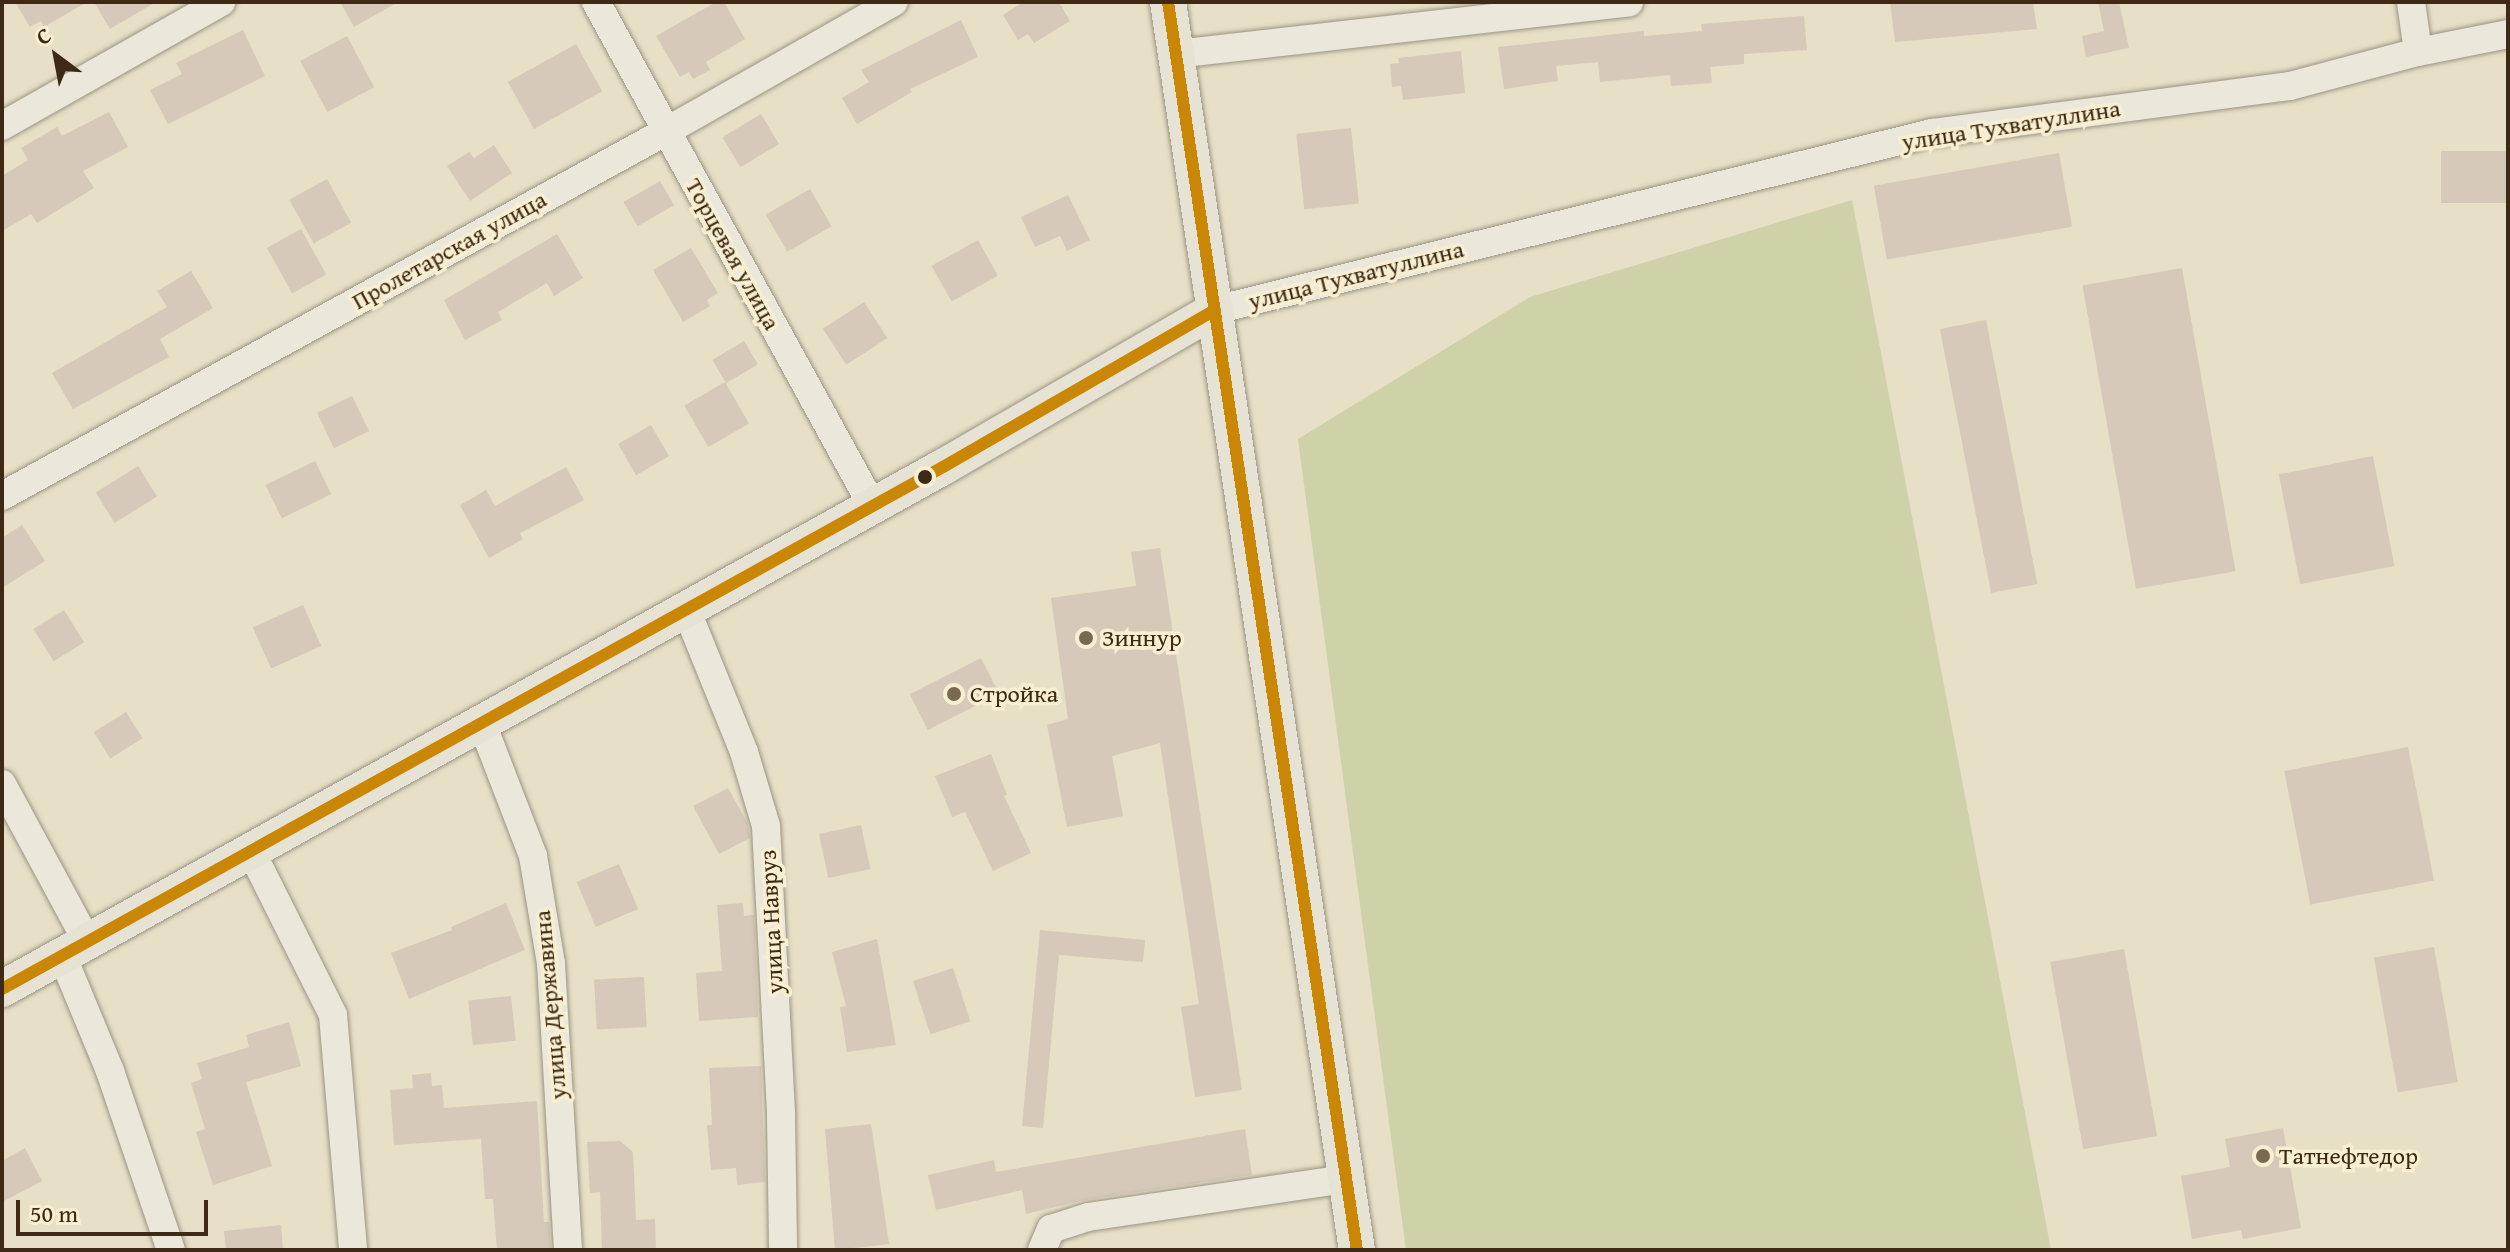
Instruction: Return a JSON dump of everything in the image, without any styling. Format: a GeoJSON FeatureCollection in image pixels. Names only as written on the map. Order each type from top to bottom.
{"type":"FeatureCollection","features":[{"type":"Feature","properties":{"kind":"main road"},"geometry":{"type":"LineString","coordinates":[[1168,2],[1357,1250]]}},
{"type":"Feature","properties":{"kind":"main road","name":"улица Тухватуллина"},"geometry":{"type":"LineString","coordinates":[[2,989],[872,505],[1215,310]]}},
{"type":"Feature","properties":{"kind":"street"},"geometry":{"type":"LineString","coordinates":[[2,126],[221,2]]}},
{"type":"Feature","properties":{"kind":"street","name":"Торцевая улица"},"geometry":{"type":"LineString","coordinates":[[596,2],[872,505]]}},
{"type":"Feature","properties":{"kind":"street","name":"Пролетарская улица"},"geometry":{"type":"LineString","coordinates":[[2,496],[665,132],[894,2]]}},
{"type":"Feature","properties":{"kind":"street"},"geometry":{"type":"LineString","coordinates":[[1176,54],[1629,2]]}},
{"type":"Feature","properties":{"kind":"street"},"geometry":{"type":"LineString","coordinates":[[2411,2],[2418,52]]}},
{"type":"Feature","properties":{"kind":"street","name":"улица Тухватуллина"},"geometry":{"type":"LineString","coordinates":[[1215,310],[1932,133],[2290,86],[2418,52],[2508,34]]}},
{"type":"Feature","properties":{"kind":"street","name":"улица Навруз"},"geometry":{"type":"LineString","coordinates":[[686,609],[744,752],[766,826],[780,1101],[783,1250]]}},
{"type":"Feature","properties":{"kind":"street","name":"улица Державина"},"geometry":{"type":"LineString","coordinates":[[481,721],[533,856],[551,964],[568,1250]]}},
{"type":"Feature","properties":{"kind":"street"},"geometry":{"type":"LineString","coordinates":[[2,784],[75,948],[110,1071],[171,1250]]}},
{"type":"Feature","properties":{"kind":"street"},"geometry":{"type":"LineString","coordinates":[[251,851],[333,1015],[353,1250]]}},
{"type":"Feature","properties":{"kind":"street"},"geometry":{"type":"LineString","coordinates":[[1042,1250],[1051,1229],[1088,1217],[1346,1179]]}},
{"type":"Feature","properties":{"kind":"green space"},"geometry":{"type":"Polygon","coordinates":[[[1852,200],[2051,1250],[1406,1250],[1298,439],[1530,297],[1852,200]]]}},
{"type":"Feature","properties":{"kind":"building"},"geometry":{"type":"Polygon","coordinates":[[[15,2],[87,2],[44,27],[41,21],[30,27],[15,2]]]}},
{"type":"Feature","properties":{"kind":"building"},"geometry":{"type":"Polygon","coordinates":[[[94,2],[156,2],[110,29],[94,2]]]}},
{"type":"Feature","properties":{"kind":"building"},"geometry":{"type":"Polygon","coordinates":[[[340,2],[398,2],[354,27],[340,2]]]}},
{"type":"Feature","properties":{"kind":"building"},"geometry":{"type":"Polygon","coordinates":[[[716,2],[724,2],[745,39],[706,62],[710,70],[693,79],[689,72],[680,77],[656,36],[716,2]]]}},
{"type":"Feature","properties":{"kind":"building"},"geometry":{"type":"Polygon","coordinates":[[[1023,2],[1059,2],[1070,21],[1034,43],[1028,34],[1018,40],[1003,15],[1023,2]]]}},
{"type":"Feature","properties":{"kind":"building"},"geometry":{"type":"Polygon","coordinates":[[[1890,2],[2033,2],[2037,29],[1895,42],[1890,2]]]}},
{"type":"Feature","properties":{"kind":"building"},"geometry":{"type":"Polygon","coordinates":[[[2098,2],[2119,2],[2129,48],[2086,57],[2082,36],[2104,31],[2098,2]]]}},
{"type":"Feature","properties":{"kind":"building"},"geometry":{"type":"Polygon","coordinates":[[[1804,16],[1807,50],[1744,54],[1744,64],[1710,67],[1712,83],[1671,86],[1670,75],[1600,82],[1598,62],[1556,66],[1558,81],[1504,89],[1498,47],[1644,31],[1644,36],[1702,31],[1701,24],[1804,16]]]}},
{"type":"Feature","properties":{"kind":"building"},"geometry":{"type":"Polygon","coordinates":[[[961,20],[978,57],[910,89],[912,92],[857,124],[842,98],[869,82],[861,70],[961,20]]]}},
{"type":"Feature","properties":{"kind":"building"},"geometry":{"type":"Polygon","coordinates":[[[243,30],[265,76],[168,124],[150,90],[182,74],[176,63],[243,30]]]}},
{"type":"Feature","properties":{"kind":"building"},"geometry":{"type":"Polygon","coordinates":[[[347,36],[374,87],[327,112],[300,61],[347,36]]]}},
{"type":"Feature","properties":{"kind":"building"},"geometry":{"type":"Polygon","coordinates":[[[576,44],[602,91],[534,129],[508,82],[576,44]]]}},
{"type":"Feature","properties":{"kind":"building"},"geometry":{"type":"Polygon","coordinates":[[[1461,51],[1465,93],[1403,100],[1401,86],[1392,87],[1390,64],[1399,63],[1398,58],[1461,51]]]}},
{"type":"Feature","properties":{"kind":"building"},"geometry":{"type":"Polygon","coordinates":[[[109,112],[128,147],[83,171],[94,188],[37,223],[31,214],[2,231],[2,176],[28,160],[21,148],[57,127],[62,136],[109,112]]]}},
{"type":"Feature","properties":{"kind":"building"},"geometry":{"type":"Polygon","coordinates":[[[761,114],[779,144],[740,167],[722,137],[761,114]]]}},
{"type":"Feature","properties":{"kind":"building"},"geometry":{"type":"Polygon","coordinates":[[[1351,128],[1359,204],[1304,209],[1296,134],[1351,128]]]}},
{"type":"Feature","properties":{"kind":"building"},"geometry":{"type":"Polygon","coordinates":[[[494,145],[512,173],[470,201],[447,166],[469,152],[474,158],[494,145]]]}},
{"type":"Feature","properties":{"kind":"building"},"geometry":{"type":"Polygon","coordinates":[[[2441,151],[2508,151],[2508,203],[2441,203],[2441,151]]]}},
{"type":"Feature","properties":{"kind":"building"},"geometry":{"type":"Polygon","coordinates":[[[2059,153],[2072,227],[1887,260],[1874,186],[2059,153]]]}},
{"type":"Feature","properties":{"kind":"building"},"geometry":{"type":"Polygon","coordinates":[[[327,179],[351,223],[314,244],[289,200],[327,179]]]}},
{"type":"Feature","properties":{"kind":"building"},"geometry":{"type":"Polygon","coordinates":[[[660,181],[674,205],[638,226],[624,202],[660,181]]]}},
{"type":"Feature","properties":{"kind":"building"},"geometry":{"type":"Polygon","coordinates":[[[810,189],[832,226],[787,252],[766,214],[810,189]]]}},
{"type":"Feature","properties":{"kind":"building"},"geometry":{"type":"Polygon","coordinates":[[[1068,195],[1090,240],[1067,251],[1060,236],[1035,247],[1021,217],[1068,195]]]}},
{"type":"Feature","properties":{"kind":"building"},"geometry":{"type":"Polygon","coordinates":[[[301,229],[326,274],[292,293],[267,248],[301,229]]]}},
{"type":"Feature","properties":{"kind":"building"},"geometry":{"type":"Polygon","coordinates":[[[557,234],[583,278],[554,296],[547,283],[498,312],[502,320],[465,340],[444,300],[557,234]]]}},
{"type":"Feature","properties":{"kind":"building"},"geometry":{"type":"Polygon","coordinates":[[[978,240],[998,276],[952,302],[932,266],[978,240]]]}},
{"type":"Feature","properties":{"kind":"building"},"geometry":{"type":"Polygon","coordinates":[[[691,248],[718,293],[707,300],[710,306],[683,322],[653,270],[691,248]]]}},
{"type":"Feature","properties":{"kind":"building"},"geometry":{"type":"Polygon","coordinates":[[[2182,268],[2235,571],[2136,589],[2083,286],[2182,268]]]}},
{"type":"Feature","properties":{"kind":"building"},"geometry":{"type":"Polygon","coordinates":[[[191,271],[213,308],[160,339],[169,357],[73,409],[52,373],[167,307],[157,291],[191,271]]]}},
{"type":"Feature","properties":{"kind":"building"},"geometry":{"type":"Polygon","coordinates":[[[864,302],[887,338],[846,365],[823,329],[864,302]]]}},
{"type":"Feature","properties":{"kind":"building"},"geometry":{"type":"Polygon","coordinates":[[[1986,320],[2037,584],[1991,593],[1940,329],[1986,320]]]}},
{"type":"Feature","properties":{"kind":"building"},"geometry":{"type":"Polygon","coordinates":[[[744,341],[758,364],[726,383],[712,360],[744,341]]]}},
{"type":"Feature","properties":{"kind":"building"},"geometry":{"type":"Polygon","coordinates":[[[725,382],[749,424],[708,447],[684,406],[725,382]]]}},
{"type":"Feature","properties":{"kind":"building"},"geometry":{"type":"Polygon","coordinates":[[[352,396],[369,431],[334,448],[317,413],[352,396]]]}},
{"type":"Feature","properties":{"kind":"building"},"geometry":{"type":"Polygon","coordinates":[[[651,425],[669,456],[636,475],[618,444],[651,425]]]}},
{"type":"Feature","properties":{"kind":"building"},"geometry":{"type":"Polygon","coordinates":[[[2373,456],[2394,566],[2300,584],[2279,474],[2373,456]]]}},
{"type":"Feature","properties":{"kind":"building"},"geometry":{"type":"Polygon","coordinates":[[[315,461],[331,494],[282,518],[266,485],[315,461]]]}},
{"type":"Feature","properties":{"kind":"building"},"geometry":{"type":"Polygon","coordinates":[[[138,466],[157,497],[115,523],[96,492],[138,466]]]}},
{"type":"Feature","properties":{"kind":"building"},"geometry":{"type":"Polygon","coordinates":[[[566,467],[584,500],[520,533],[523,539],[489,558],[460,505],[486,490],[495,506],[566,467]]]}},
{"type":"Feature","properties":{"kind":"building"},"geometry":{"type":"Polygon","coordinates":[[[22,525],[45,561],[2,588],[2,538],[22,525]]]}},
{"type":"Feature","properties":{"kind":"building"},"geometry":{"type":"Polygon","coordinates":[[[1160,548],[1242,1090],[1195,1097],[1181,1007],[1199,1004],[1160,743],[1112,756],[1123,816],[1067,827],[1047,725],[1068,719],[1051,598],[1136,586],[1131,552],[1160,548]]]}},
{"type":"Feature","properties":{"kind":"building"},"geometry":{"type":"Polygon","coordinates":[[[303,605],[321,646],[271,668],[253,627],[303,605]]]}},
{"type":"Feature","properties":{"kind":"building"},"geometry":{"type":"Polygon","coordinates":[[[64,610],[84,642],[54,661],[33,629],[64,610]]]}},
{"type":"Feature","properties":{"kind":"building","name":"Стройка"},"geometry":{"type":"Polygon","coordinates":[[[981,658],[999,694],[928,730],[910,694],[981,658]]]}},
{"type":"Feature","properties":{"kind":"building"},"geometry":{"type":"Polygon","coordinates":[[[126,712],[142,738],[110,758],[94,732],[126,712]]]}},
{"type":"Feature","properties":{"kind":"building"},"geometry":{"type":"Polygon","coordinates":[[[2408,747],[2434,881],[2310,905],[2284,771],[2408,747]]]}},
{"type":"Feature","properties":{"kind":"building"},"geometry":{"type":"Polygon","coordinates":[[[991,754],[1007,795],[1004,796],[1031,853],[993,871],[965,812],[952,817],[935,776],[991,754]]]}},
{"type":"Feature","properties":{"kind":"building"},"geometry":{"type":"Polygon","coordinates":[[[728,788],[748,824],[750,838],[719,854],[693,806],[728,788]]]}},
{"type":"Feature","properties":{"kind":"building"},"geometry":{"type":"Polygon","coordinates":[[[861,825],[870,869],[828,878],[819,834],[861,825]]]}},
{"type":"Feature","properties":{"kind":"building"},"geometry":{"type":"Polygon","coordinates":[[[619,864],[638,909],[596,927],[577,882],[619,864]]]}},
{"type":"Feature","properties":{"kind":"building"},"geometry":{"type":"Polygon","coordinates":[[[506,903],[525,950],[409,999],[391,953],[452,930],[451,927],[506,903]]]}},
{"type":"Feature","properties":{"kind":"building"},"geometry":{"type":"Polygon","coordinates":[[[743,903],[744,916],[754,915],[758,1017],[699,1021],[696,973],[722,971],[717,905],[743,903]]]}},
{"type":"Feature","properties":{"kind":"building"},"geometry":{"type":"Polygon","coordinates":[[[1040,930],[1145,940],[1143,962],[1059,955],[1043,1128],[1022,1126],[1040,930]]]}},
{"type":"Feature","properties":{"kind":"building"},"geometry":{"type":"Polygon","coordinates":[[[877,939],[896,1045],[847,1052],[840,1007],[846,1006],[832,952],[877,939]]]}},
{"type":"Feature","properties":{"kind":"building"},"geometry":{"type":"Polygon","coordinates":[[[2434,947],[2458,1082],[2398,1093],[2374,958],[2434,947]]]}},
{"type":"Feature","properties":{"kind":"building"},"geometry":{"type":"Polygon","coordinates":[[[2124,949],[2157,1136],[2083,1149],[2050,962],[2124,949]]]}},
{"type":"Feature","properties":{"kind":"building"},"geometry":{"type":"Polygon","coordinates":[[[953,968],[970,1021],[930,1034],[913,981],[953,968]]]}},
{"type":"Feature","properties":{"kind":"building"},"geometry":{"type":"Polygon","coordinates":[[[644,977],[647,1027],[597,1030],[594,980],[644,977]]]}},
{"type":"Feature","properties":{"kind":"building"},"geometry":{"type":"Polygon","coordinates":[[[511,996],[516,1041],[473,1045],[468,1000],[511,996]]]}},
{"type":"Feature","properties":{"kind":"building"},"geometry":{"type":"Polygon","coordinates":[[[289,1022],[301,1066],[246,1082],[272,1166],[213,1185],[196,1132],[205,1129],[191,1083],[202,1079],[197,1063],[249,1047],[246,1035],[289,1022]]]}},
{"type":"Feature","properties":{"kind":"building"},"geometry":{"type":"Polygon","coordinates":[[[761,1066],[765,1182],[737,1185],[736,1168],[711,1170],[707,1125],[712,1125],[709,1068],[761,1066]]]}},
{"type":"Feature","properties":{"kind":"building"},"geometry":{"type":"Polygon","coordinates":[[[431,1073],[432,1086],[442,1085],[444,1108],[537,1101],[544,1222],[549,1222],[551,1250],[497,1250],[493,1199],[485,1199],[481,1139],[394,1145],[390,1090],[413,1088],[412,1075],[431,1073]]]}},
{"type":"Feature","properties":{"kind":"building"},"geometry":{"type":"Polygon","coordinates":[[[871,1124],[889,1244],[835,1250],[825,1129],[871,1124]]]}},
{"type":"Feature","properties":{"kind":"building"},"geometry":{"type":"Polygon","coordinates":[[[2283,1128],[2301,1228],[2243,1239],[2241,1230],[2192,1239],[2181,1176],[2230,1167],[2225,1139],[2283,1128]]]}},
{"type":"Feature","properties":{"kind":"building"},"geometry":{"type":"Polygon","coordinates":[[[1245,1129],[1252,1175],[1085,1200],[1026,1214],[1022,1190],[936,1210],[928,1175],[994,1160],[996,1172],[1245,1129]]]}},
{"type":"Feature","properties":{"kind":"building"},"geometry":{"type":"Polygon","coordinates":[[[620,1141],[633,1152],[636,1220],[655,1219],[656,1250],[602,1250],[600,1192],[590,1193],[587,1142],[620,1141]]]}},
{"type":"Feature","properties":{"kind":"building"},"geometry":{"type":"Polygon","coordinates":[[[25,1148],[42,1181],[2,1202],[2,1161],[25,1148]]]}},
{"type":"Feature","properties":{"kind":"building"},"geometry":{"type":"Polygon","coordinates":[[[281,1225],[283,1250],[226,1250],[224,1231],[281,1225]]]}},
{"type":"Feature","properties":{"kind":"transit line"},"geometry":{"type":"LineString","coordinates":[[1168,2],[1357,1250]]}},
{"type":"Feature","properties":{"kind":"transit line"},"geometry":{"type":"LineString","coordinates":[[2,989],[943,467],[1215,310]]}},
{"type":"Feature","properties":{"kind":"place","name":"Зиннур"},"geometry":{"type":"Point","coordinates":[1086,638]}},
{"type":"Feature","properties":{"kind":"place","name":"Стройка"},"geometry":{"type":"Point","coordinates":[954,694]}},
{"type":"Feature","properties":{"kind":"place","name":"Татнефтедор"},"geometry":{"type":"Point","coordinates":[2263,1156]}}]}
